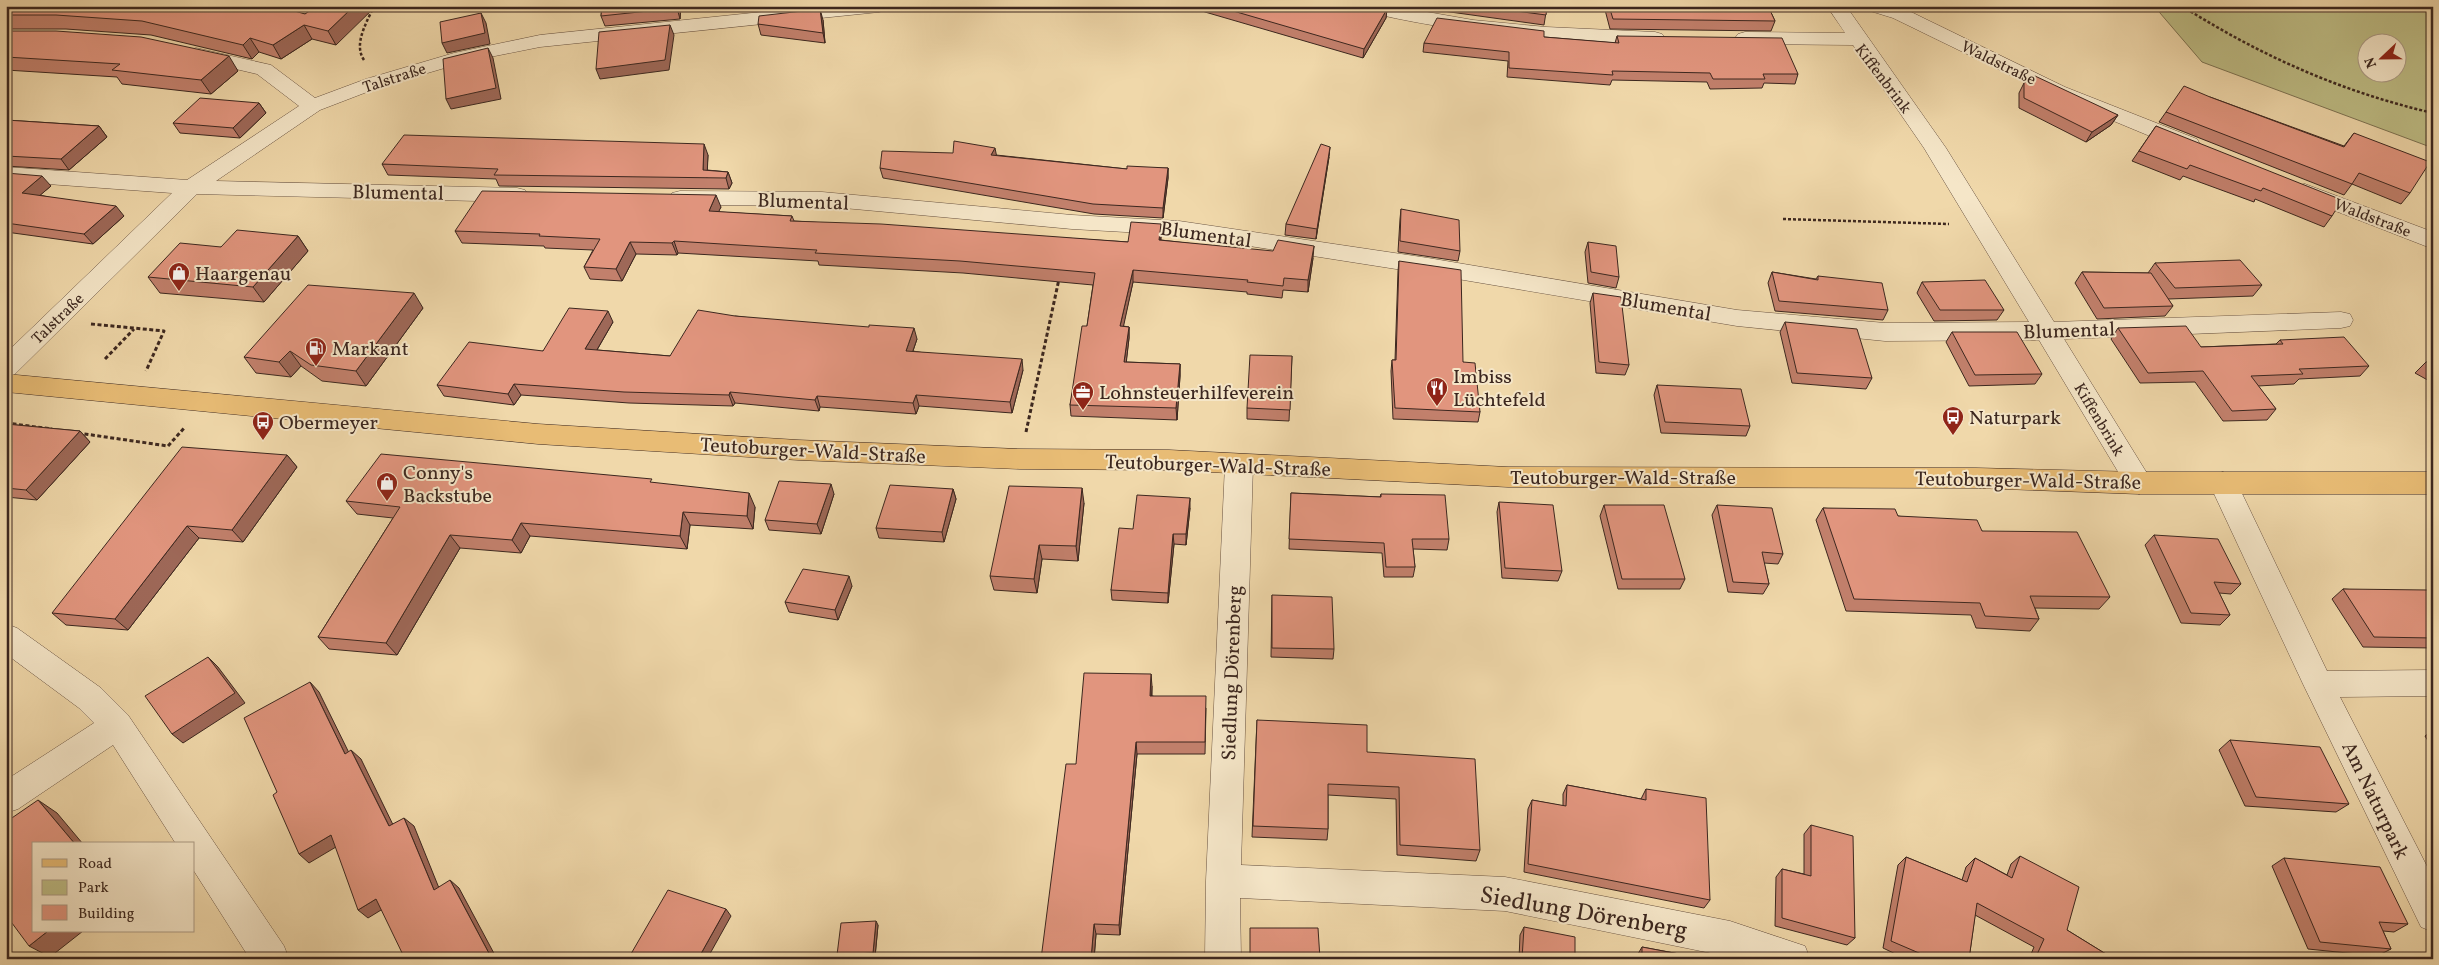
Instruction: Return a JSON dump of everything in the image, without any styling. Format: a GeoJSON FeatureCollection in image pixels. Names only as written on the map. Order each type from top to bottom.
{"type":"FeatureCollection","features":[{"type":"Feature","properties":{"kind":"main road","name":"Teutoburger-Wald-Straße"},"geometry":{"type":"LineString","coordinates":[[6,383],[538,434],[788,450],[1020,459],[1169,460],[1508,477],[1976,478],[2139,483],[2433,483]]}},
{"type":"Feature","properties":{"kind":"street","name":"Talstraße"},"geometry":{"type":"LineString","coordinates":[[6,368],[191,187],[313,106],[380,81],[460,57],[540,41],[879,6]]}},
{"type":"Feature","properties":{"kind":"street"},"geometry":{"type":"LineString","coordinates":[[1366,6],[1451,22],[1517,29],[1670,38]]}},
{"type":"Feature","properties":{"kind":"street"},"geometry":{"type":"LineString","coordinates":[[1836,6],[1859,39],[1903,10]]}},
{"type":"Feature","properties":{"kind":"street","name":"Waldstraße"},"geometry":{"type":"LineString","coordinates":[[1874,6],[1903,10],[2058,91],[2205,151]]}},
{"type":"Feature","properties":{"kind":"street","name":"Kiffenbrink"},"geometry":{"type":"LineString","coordinates":[[1730,38],[1859,39],[1935,148],[2139,483]]}},
{"type":"Feature","properties":{"kind":"street"},"geometry":{"type":"LineString","coordinates":[[179,50],[264,69],[313,106]]}},
{"type":"Feature","properties":{"kind":"street","name":"Blumental"},"geometry":{"type":"LineString","coordinates":[[6,174],[191,187],[539,196]]}},
{"type":"Feature","properties":{"kind":"street","name":"Waldstraße"},"geometry":{"type":"LineString","coordinates":[[2288,184],[2433,241]]}},
{"type":"Feature","properties":{"kind":"street","name":"Blumental"},"geometry":{"type":"LineString","coordinates":[[656,197],[822,199],[1072,222],[1179,228],[1428,266],[1737,318],[1886,332],[2046,331],[2341,320]]}},
{"type":"Feature","properties":{"kind":"street","name":"Siedlung Dörenberg"},"geometry":{"type":"LineString","coordinates":[[1223,959],[1223,881],[1239,465]]}},
{"type":"Feature","properties":{"kind":"street","name":"Am Naturpark"},"geometry":{"type":"LineString","coordinates":[[2222,483],[2318,684],[2433,915]]}},
{"type":"Feature","properties":{"kind":"street"},"geometry":{"type":"LineString","coordinates":[[6,637],[90,698],[117,725],[194,842]]}},
{"type":"Feature","properties":{"kind":"street"},"geometry":{"type":"LineString","coordinates":[[2318,684],[2433,683]]}},
{"type":"Feature","properties":{"kind":"street"},"geometry":{"type":"LineString","coordinates":[[6,798],[117,725]]}},
{"type":"Feature","properties":{"kind":"street"},"geometry":{"type":"LineString","coordinates":[[195,844],[271,959]]}},
{"type":"Feature","properties":{"kind":"street","name":"Siedlung Dörenberg"},"geometry":{"type":"LineString","coordinates":[[1223,881],[1505,894],[1730,938],[1792,959]]}},
{"type":"Feature","properties":{"kind":"path"},"geometry":{"type":"LineString","coordinates":[[374,6],[362,32],[360,54],[380,81]]}},
{"type":"Feature","properties":{"kind":"path"},"geometry":{"type":"LineString","coordinates":[[2182,6],[2224,33],[2311,75],[2399,106],[2433,113]]}},
{"type":"Feature","properties":{"kind":"path"},"geometry":{"type":"LineString","coordinates":[[1783,220],[1982,225]]}},
{"type":"Feature","properties":{"kind":"path"},"geometry":{"type":"LineString","coordinates":[[1020,459],[1072,222]]}},
{"type":"Feature","properties":{"kind":"path"},"geometry":{"type":"LineString","coordinates":[[55,320],[164,331],[136,395]]}},
{"type":"Feature","properties":{"kind":"path"},"geometry":{"type":"LineString","coordinates":[[105,359],[134,328]]}},
{"type":"Feature","properties":{"kind":"path"},"geometry":{"type":"LineString","coordinates":[[70,431],[168,446],[206,402]]}},
{"type":"Feature","properties":{"kind":"path"},"geometry":{"type":"LineString","coordinates":[[6,423],[61,430]]}},
{"type":"Feature","properties":{"kind":"green space"},"geometry":{"type":"Polygon","coordinates":[[[2154,6],[2433,6],[2433,148],[2202,62],[2154,6]]]}},
{"type":"Feature","properties":{"kind":"building"},"geometry":{"type":"Polygon","coordinates":[[[6,6],[277,6],[305,14],[317,6],[354,6],[328,31],[304,25],[273,45],[250,38],[243,45],[142,21],[56,15],[6,15],[6,6]]]}},
{"type":"Feature","properties":{"kind":"building"},"geometry":{"type":"Polygon","coordinates":[[[602,6],[677,6],[677,8],[601,16],[602,6]]]}},
{"type":"Feature","properties":{"kind":"building"},"geometry":{"type":"Polygon","coordinates":[[[1216,6],[1375,6],[1387,9],[1364,49],[1216,6]]]}},
{"type":"Feature","properties":{"kind":"building"},"geometry":{"type":"Polygon","coordinates":[[[1478,6],[1547,6],[1546,15],[1478,6]]]}},
{"type":"Feature","properties":{"kind":"building"},"geometry":{"type":"Polygon","coordinates":[[[1609,6],[1768,6],[1775,21],[1613,19],[1609,6]]]}},
{"type":"Feature","properties":{"kind":"building"},"geometry":{"type":"Polygon","coordinates":[[[820,9],[823,33],[758,24],[759,16],[820,9]]]}},
{"type":"Feature","properties":{"kind":"building"},"geometry":{"type":"Polygon","coordinates":[[[481,13],[485,33],[442,43],[440,22],[481,13]]]}},
{"type":"Feature","properties":{"kind":"building"},"geometry":{"type":"Polygon","coordinates":[[[1437,18],[1544,31],[1544,37],[1619,43],[1617,36],[1782,38],[1798,74],[1763,74],[1765,79],[1713,79],[1710,73],[1612,71],[1613,75],[1509,68],[1509,52],[1424,43],[1437,18]]]}},
{"type":"Feature","properties":{"kind":"building"},"geometry":{"type":"Polygon","coordinates":[[[670,25],[665,60],[596,69],[599,32],[670,25]]]}},
{"type":"Feature","properties":{"kind":"building"},"geometry":{"type":"Polygon","coordinates":[[[6,31],[56,31],[141,37],[229,56],[201,80],[112,70],[120,64],[6,57],[6,31]]]}},
{"type":"Feature","properties":{"kind":"building"},"geometry":{"type":"Polygon","coordinates":[[[488,48],[496,88],[446,99],[443,59],[488,48]]]}},
{"type":"Feature","properties":{"kind":"building"},"geometry":{"type":"Polygon","coordinates":[[[2035,76],[2118,115],[2092,132],[2024,98],[2024,83],[2035,76]]]}},
{"type":"Feature","properties":{"kind":"building"},"geometry":{"type":"Polygon","coordinates":[[[2184,86],[2344,147],[2354,133],[2430,162],[2410,193],[2359,173],[2352,184],[2166,112],[2184,86]]]}},
{"type":"Feature","properties":{"kind":"building"},"geometry":{"type":"Polygon","coordinates":[[[200,98],[259,103],[233,128],[173,123],[200,98]]]}},
{"type":"Feature","properties":{"kind":"building"},"geometry":{"type":"Polygon","coordinates":[[[6,120],[99,126],[61,159],[6,156],[6,120]]]}},
{"type":"Feature","properties":{"kind":"building"},"geometry":{"type":"Polygon","coordinates":[[[2156,126],[2342,200],[2332,216],[2263,188],[2261,191],[2190,165],[2187,169],[2139,151],[2156,126]]]}},
{"type":"Feature","properties":{"kind":"building"},"geometry":{"type":"Polygon","coordinates":[[[404,135],[704,144],[703,170],[728,172],[726,178],[494,175],[498,169],[382,164],[404,135]]]}},
{"type":"Feature","properties":{"kind":"building"},"geometry":{"type":"Polygon","coordinates":[[[954,141],[995,148],[991,155],[1127,169],[1127,166],[1168,168],[1163,208],[1093,204],[880,168],[882,151],[953,153],[954,141]]]}},
{"type":"Feature","properties":{"kind":"building"},"geometry":{"type":"Polygon","coordinates":[[[1321,144],[1330,147],[1317,229],[1286,224],[1321,144]]]}},
{"type":"Feature","properties":{"kind":"building"},"geometry":{"type":"Polygon","coordinates":[[[6,173],[42,176],[22,193],[116,206],[84,234],[6,223],[6,173]]]}},
{"type":"Feature","properties":{"kind":"building"},"geometry":{"type":"Polygon","coordinates":[[[482,191],[716,195],[709,211],[792,216],[790,221],[881,224],[1128,242],[1131,222],[1161,224],[1159,240],[1273,251],[1278,240],[1314,246],[1308,280],[1284,278],[1283,286],[1247,282],[1248,280],[1133,270],[1120,326],[1129,327],[1124,362],[1180,364],[1176,408],[1070,405],[1082,326],[1087,326],[1095,273],[960,261],[815,253],[817,250],[674,241],[672,243],[630,242],[616,269],[584,267],[600,239],[539,236],[540,234],[455,231],[482,191]]]}},
{"type":"Feature","properties":{"kind":"building"},"geometry":{"type":"Polygon","coordinates":[[[1401,209],[1459,220],[1460,251],[1400,241],[1401,209]]]}},
{"type":"Feature","properties":{"kind":"building"},"geometry":{"type":"Polygon","coordinates":[[[237,230],[298,236],[253,287],[148,277],[180,243],[221,247],[237,230]]]}},
{"type":"Feature","properties":{"kind":"building"},"geometry":{"type":"Polygon","coordinates":[[[1588,242],[1616,246],[1619,277],[1591,272],[1588,242]]]}},
{"type":"Feature","properties":{"kind":"building"},"geometry":{"type":"Polygon","coordinates":[[[2240,260],[2262,285],[2175,288],[2155,263],[2240,260]]]}},
{"type":"Feature","properties":{"kind":"building"},"geometry":{"type":"Polygon","coordinates":[[[1399,261],[1461,270],[1463,362],[1475,363],[1480,412],[1395,408],[1392,360],[1396,360],[1399,261]]]}},
{"type":"Feature","properties":{"kind":"building"},"geometry":{"type":"Polygon","coordinates":[[[1772,272],[1818,280],[1818,276],[1882,283],[1888,310],[1779,301],[1772,272]]]}},
{"type":"Feature","properties":{"kind":"building"},"geometry":{"type":"Polygon","coordinates":[[[2082,272],[2151,273],[2173,306],[2104,308],[2082,272]]]}},
{"type":"Feature","properties":{"kind":"building"},"geometry":{"type":"Polygon","coordinates":[[[1985,280],[2004,310],[1940,310],[1922,282],[1985,280]]]}},
{"type":"Feature","properties":{"kind":"building"},"geometry":{"type":"Polygon","coordinates":[[[308,285],[414,293],[356,371],[311,365],[290,351],[279,362],[244,357],[308,285]]]}},
{"type":"Feature","properties":{"kind":"building"},"geometry":{"type":"Polygon","coordinates":[[[1593,293],[1621,297],[1629,365],[1599,362],[1593,293]]]}},
{"type":"Feature","properties":{"kind":"building"},"geometry":{"type":"Polygon","coordinates":[[[569,308],[608,311],[585,349],[670,356],[698,310],[735,316],[869,327],[869,325],[914,328],[906,351],[1022,359],[1010,402],[916,395],[913,403],[817,396],[815,400],[730,392],[729,395],[624,392],[514,384],[508,394],[437,385],[469,342],[543,351],[569,308]]]}},
{"type":"Feature","properties":{"kind":"building"},"geometry":{"type":"Polygon","coordinates":[[[1785,322],[1857,329],[1872,378],[1797,373],[1785,322]]]}},
{"type":"Feature","properties":{"kind":"building"},"geometry":{"type":"Polygon","coordinates":[[[2186,326],[2201,347],[2283,344],[2280,340],[2344,337],[2369,366],[2299,369],[2303,374],[2251,376],[2276,409],[2232,411],[2203,371],[2148,373],[2118,328],[2186,326]]]}},
{"type":"Feature","properties":{"kind":"building"},"geometry":{"type":"Polygon","coordinates":[[[1952,332],[2017,332],[2042,374],[1975,375],[1952,332]]]}},
{"type":"Feature","properties":{"kind":"building"},"geometry":{"type":"Polygon","coordinates":[[[1250,355],[1292,356],[1290,410],[1247,408],[1250,355]]]}},
{"type":"Feature","properties":{"kind":"building"},"geometry":{"type":"Polygon","coordinates":[[[2433,357],[2433,366],[2426,362],[2433,357]]]}},
{"type":"Feature","properties":{"kind":"building"},"geometry":{"type":"Polygon","coordinates":[[[1657,385],[1741,389],[1750,426],[1665,422],[1657,385]]]}},
{"type":"Feature","properties":{"kind":"building"},"geometry":{"type":"Polygon","coordinates":[[[6,424],[80,431],[26,490],[6,488],[6,424]]]}},
{"type":"Feature","properties":{"kind":"building"},"geometry":{"type":"Polygon","coordinates":[[[182,447],[287,455],[232,530],[187,526],[115,619],[52,613],[182,447]]]}},
{"type":"Feature","properties":{"kind":"building"},"geometry":{"type":"Polygon","coordinates":[[[381,454],[652,479],[650,482],[749,493],[747,516],[683,512],[680,536],[521,523],[512,540],[450,535],[386,643],[318,637],[400,507],[346,501],[381,454]]]}},
{"type":"Feature","properties":{"kind":"building"},"geometry":{"type":"Polygon","coordinates":[[[779,481],[831,484],[817,524],[765,520],[779,481]]]}},
{"type":"Feature","properties":{"kind":"building"},"geometry":{"type":"Polygon","coordinates":[[[890,485],[953,489],[942,532],[876,528],[890,485]]]}},
{"type":"Feature","properties":{"kind":"building"},"geometry":{"type":"Polygon","coordinates":[[[1009,486],[1082,488],[1076,546],[1039,545],[1034,579],[990,576],[1009,486]]]}},
{"type":"Feature","properties":{"kind":"building"},"geometry":{"type":"Polygon","coordinates":[[[1291,493],[1381,497],[1381,494],[1445,495],[1449,539],[1412,539],[1415,567],[1386,567],[1384,543],[1289,539],[1291,493]]]}},
{"type":"Feature","properties":{"kind":"building"},"geometry":{"type":"Polygon","coordinates":[[[1137,495],[1190,498],[1186,534],[1173,534],[1168,593],[1111,590],[1119,528],[1133,529],[1137,495]]]}},
{"type":"Feature","properties":{"kind":"building"},"geometry":{"type":"Polygon","coordinates":[[[1499,502],[1553,505],[1562,571],[1505,568],[1499,502]]]}},
{"type":"Feature","properties":{"kind":"building"},"geometry":{"type":"Polygon","coordinates":[[[1604,505],[1664,505],[1685,579],[1622,579],[1604,505]]]}},
{"type":"Feature","properties":{"kind":"building"},"geometry":{"type":"Polygon","coordinates":[[[1717,505],[1772,508],[1783,554],[1762,552],[1769,584],[1733,582],[1717,505]]]}},
{"type":"Feature","properties":{"kind":"building"},"geometry":{"type":"Polygon","coordinates":[[[1823,508],[1895,509],[1898,516],[1977,520],[1982,531],[2077,532],[2110,597],[2030,596],[2039,619],[1985,616],[1980,603],[1854,599],[1823,508]]]}},
{"type":"Feature","properties":{"kind":"building"},"geometry":{"type":"Polygon","coordinates":[[[2154,535],[2218,539],[2241,584],[2214,582],[2230,615],[2191,613],[2154,535]]]}},
{"type":"Feature","properties":{"kind":"building"},"geometry":{"type":"Polygon","coordinates":[[[803,569],[849,576],[835,610],[785,602],[803,569]]]}},
{"type":"Feature","properties":{"kind":"building"},"geometry":{"type":"Polygon","coordinates":[[[2343,589],[2428,590],[2433,596],[2433,638],[2374,637],[2343,589]]]}},
{"type":"Feature","properties":{"kind":"building"},"geometry":{"type":"Polygon","coordinates":[[[1272,595],[1332,597],[1334,649],[1272,648],[1272,595]]]}},
{"type":"Feature","properties":{"kind":"building"},"geometry":{"type":"Polygon","coordinates":[[[208,657],[235,693],[172,734],[145,696],[208,657]]]}},
{"type":"Feature","properties":{"kind":"building"},"geometry":{"type":"Polygon","coordinates":[[[1084,673],[1151,674],[1150,696],[1206,696],[1205,742],[1136,742],[1119,925],[1094,924],[1091,959],[1041,959],[1066,764],[1076,764],[1084,673]]]}},
{"type":"Feature","properties":{"kind":"building"},"geometry":{"type":"Polygon","coordinates":[[[310,682],[345,754],[351,750],[389,826],[404,818],[434,890],[450,880],[492,959],[405,959],[376,899],[358,910],[331,835],[299,854],[273,795],[277,792],[244,718],[310,682]]]}},
{"type":"Feature","properties":{"kind":"building"},"geometry":{"type":"Polygon","coordinates":[[[1257,720],[1367,725],[1367,752],[1475,759],[1480,850],[1400,845],[1399,787],[1328,784],[1328,829],[1253,826],[1257,720]]]}},
{"type":"Feature","properties":{"kind":"building"},"geometry":{"type":"Polygon","coordinates":[[[2230,740],[2320,747],[2349,804],[2256,797],[2230,740]]]}},
{"type":"Feature","properties":{"kind":"building"},"geometry":{"type":"Polygon","coordinates":[[[1567,785],[1646,800],[1646,789],[1706,798],[1710,900],[1528,864],[1532,800],[1566,806],[1567,785]]]}},
{"type":"Feature","properties":{"kind":"building"},"geometry":{"type":"Polygon","coordinates":[[[38,800],[73,842],[32,842],[32,932],[47,932],[29,946],[6,915],[6,822],[38,800]]]}},
{"type":"Feature","properties":{"kind":"building"},"geometry":{"type":"Polygon","coordinates":[[[1811,825],[1853,836],[1855,938],[1782,918],[1782,869],[1811,876],[1811,825]]]}},
{"type":"Feature","properties":{"kind":"building"},"geometry":{"type":"Polygon","coordinates":[[[2020,856],[2079,887],[2067,930],[2114,959],[2035,959],[2044,939],[1977,903],[1969,959],[1933,959],[1891,941],[1906,857],[1967,882],[1975,858],[2012,878],[2020,856]]]}},
{"type":"Feature","properties":{"kind":"building"},"geometry":{"type":"Polygon","coordinates":[[[2284,858],[2380,867],[2408,924],[2379,922],[2391,949],[2320,942],[2284,858]]]}},
{"type":"Feature","properties":{"kind":"building"},"geometry":{"type":"Polygon","coordinates":[[[668,890],[726,909],[698,959],[628,959],[668,890]]]}},
{"type":"Feature","properties":{"kind":"building"},"geometry":{"type":"Polygon","coordinates":[[[876,921],[873,953],[837,955],[841,923],[876,921]]]}},
{"type":"Feature","properties":{"kind":"building"},"geometry":{"type":"Polygon","coordinates":[[[1524,927],[1575,937],[1575,959],[1522,959],[1524,927]]]}},
{"type":"Feature","properties":{"kind":"building"},"geometry":{"type":"Polygon","coordinates":[[[1250,928],[1318,928],[1320,959],[1250,959],[1250,928]]]}},
{"type":"Feature","properties":{"kind":"building"},"geometry":{"type":"Polygon","coordinates":[[[1642,947],[1706,959],[1642,959],[1642,947]]]}},
{"type":"Feature","properties":{"kind":"place","name":"Haargenau"},"geometry":{"type":"Point","coordinates":[179,292]}},
{"type":"Feature","properties":{"kind":"place","name":"Markant"},"geometry":{"type":"Point","coordinates":[316,367]}},
{"type":"Feature","properties":{"kind":"place","name":"Imbiss Lüchtefeld"},"geometry":{"type":"Point","coordinates":[1437,407]}},
{"type":"Feature","properties":{"kind":"place","name":"Lohnsteuerhilfeverein"},"geometry":{"type":"Point","coordinates":[1083,411]}},
{"type":"Feature","properties":{"kind":"place","name":"Naturpark"},"geometry":{"type":"Point","coordinates":[1953,436]}},
{"type":"Feature","properties":{"kind":"place","name":"Obermeyer"},"geometry":{"type":"Point","coordinates":[263,441]}},
{"type":"Feature","properties":{"kind":"place","name":"Conny's Backstube"},"geometry":{"type":"Point","coordinates":[387,502]}}]}
